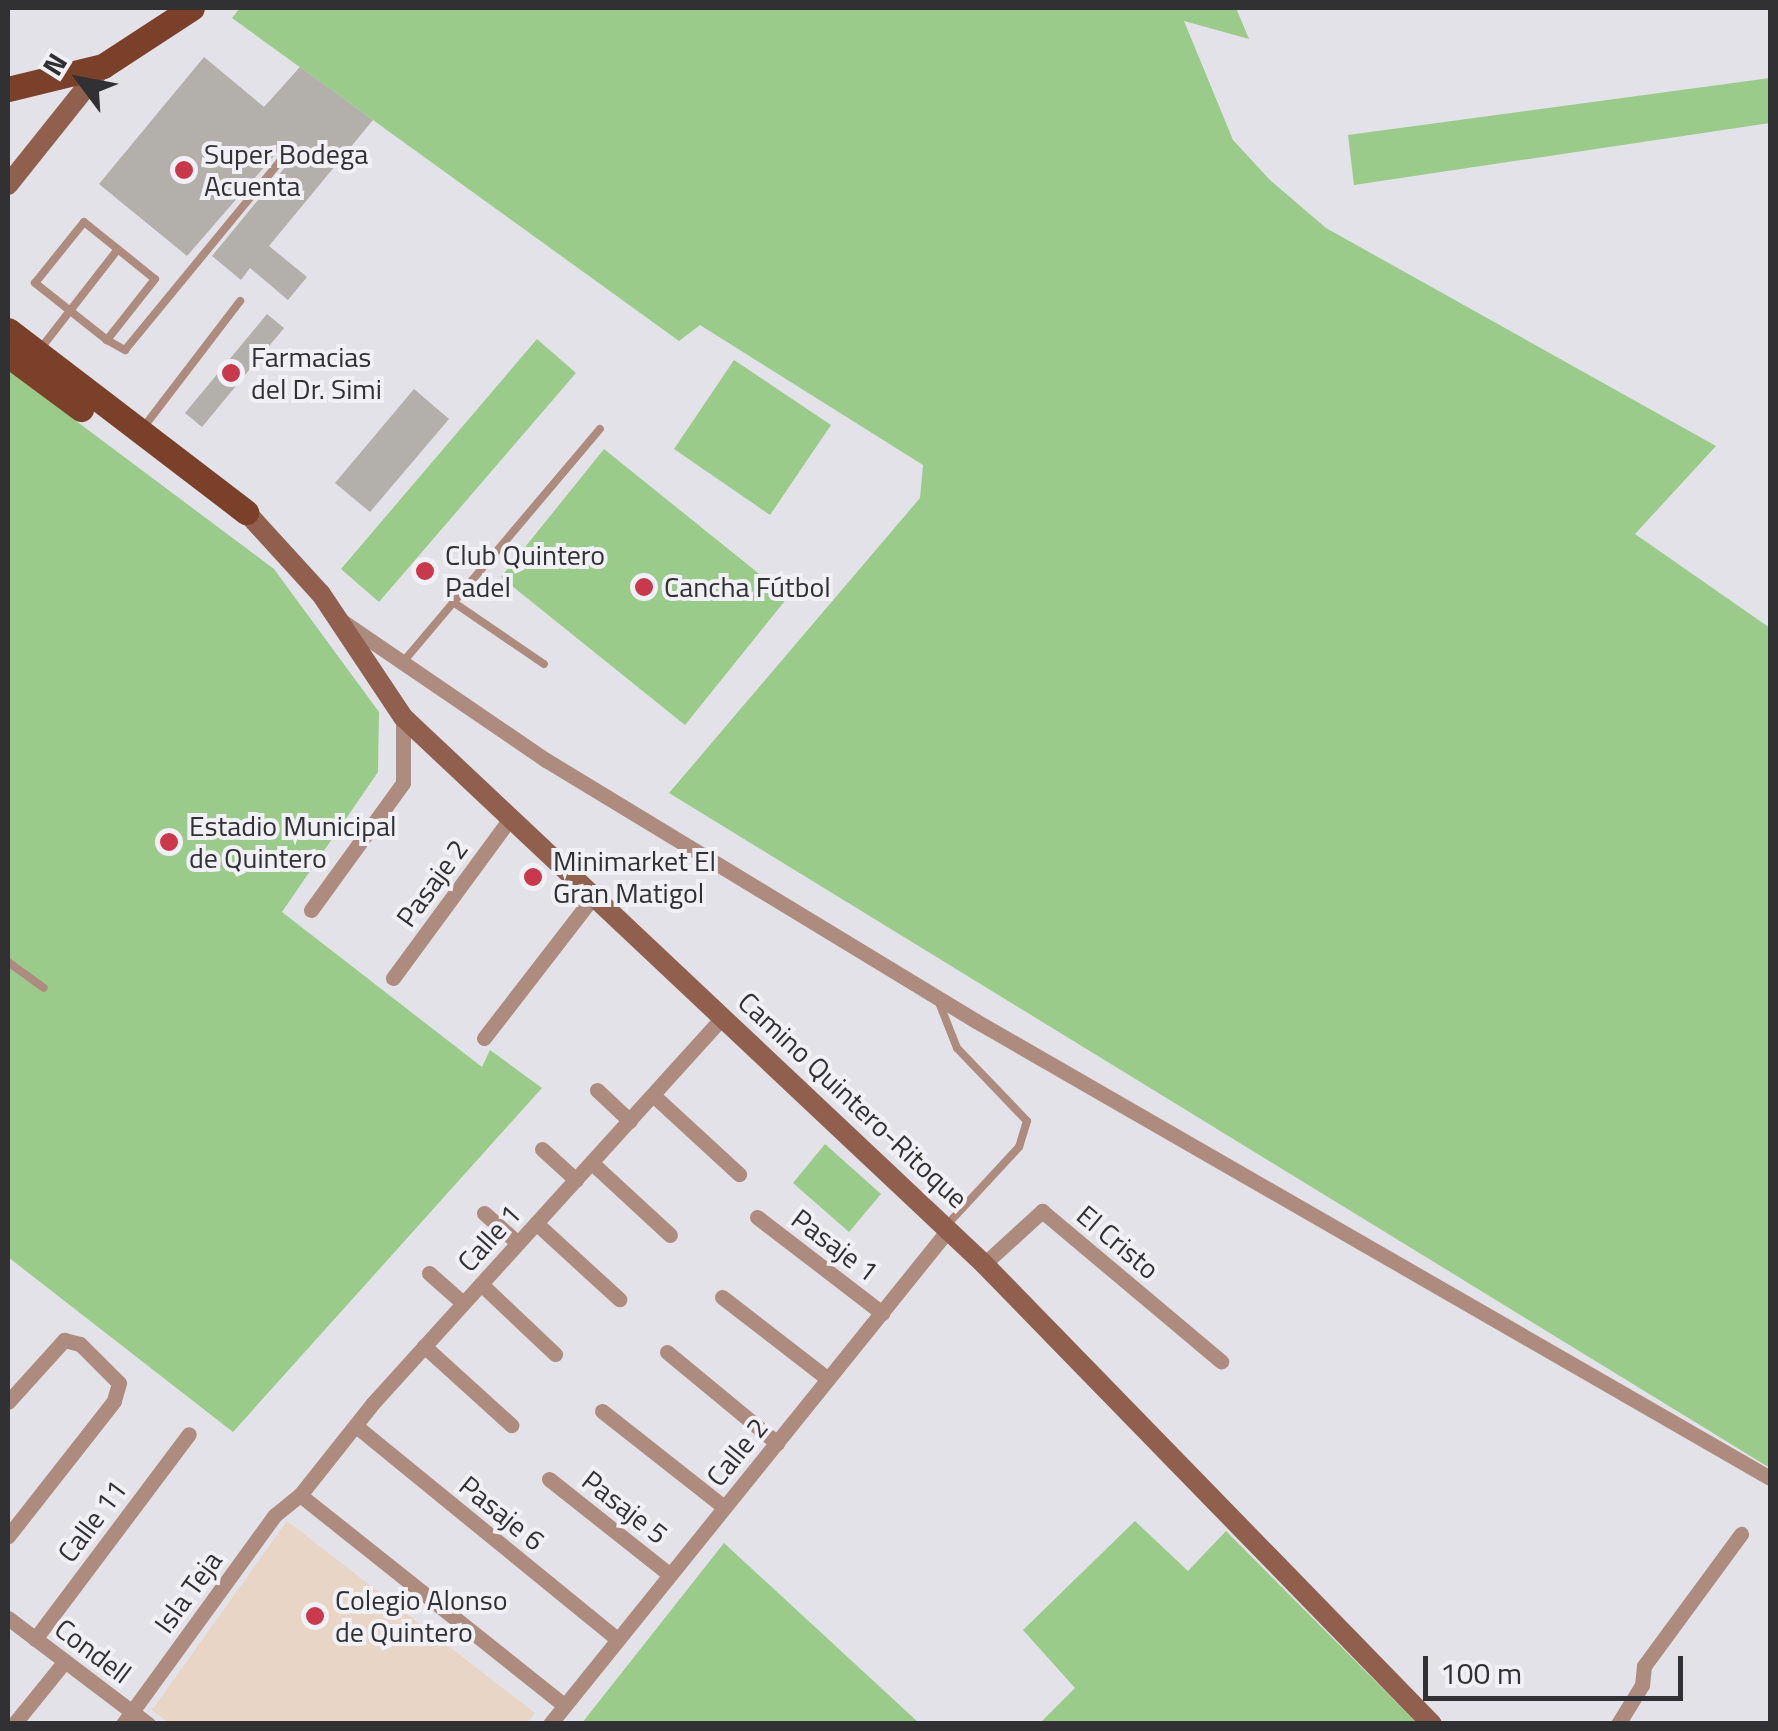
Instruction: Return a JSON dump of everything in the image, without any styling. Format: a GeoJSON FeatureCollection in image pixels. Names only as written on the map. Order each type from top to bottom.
{"type":"FeatureCollection","features":[{"type":"Feature","properties":{"kind":"main road"},"geometry":{"type":"LineString","coordinates":[[8,184],[103,66],[192,8]]}},
{"type":"Feature","properties":{"kind":"main road"},"geometry":{"type":"LineString","coordinates":[[8,89],[103,66]]}},
{"type":"Feature","properties":{"kind":"main road","name":"Camino Quintero-Ritoque"},"geometry":{"type":"LineString","coordinates":[[8,330],[246,512],[338,618],[404,717],[984,1264],[1432,1724]]}},
{"type":"Feature","properties":{"kind":"main road"},"geometry":{"type":"LineString","coordinates":[[8,354],[36,353]]}},
{"type":"Feature","properties":{"kind":"main road","name":"Camino Quintero-Ritoque"},"geometry":{"type":"LineString","coordinates":[[8,354],[130,442],[246,512]]}},
{"type":"Feature","properties":{"kind":"street"},"geometry":{"type":"LineString","coordinates":[[338,618],[546,760],[938,998],[1770,1478]]}},
{"type":"Feature","properties":{"kind":"street"},"geometry":{"type":"LineString","coordinates":[[311,910],[402,783],[404,717]]}},
{"type":"Feature","properties":{"kind":"street","name":"Pasaje 2"},"geometry":{"type":"LineString","coordinates":[[394,978],[510,819]]}},
{"type":"Feature","properties":{"kind":"street"},"geometry":{"type":"LineString","coordinates":[[484,1038],[593,897]]}},
{"type":"Feature","properties":{"kind":"street","name":"Calle 1"},"geometry":{"type":"LineString","coordinates":[[300,1495],[424,1346],[721,1019]]}},
{"type":"Feature","properties":{"kind":"street"},"geometry":{"type":"LineString","coordinates":[[597,1090],[630,1121]]}},
{"type":"Feature","properties":{"kind":"street"},"geometry":{"type":"LineString","coordinates":[[653,1095],[739,1174]]}},
{"type":"Feature","properties":{"kind":"street"},"geometry":{"type":"LineString","coordinates":[[542,1150],[576,1180]]}},
{"type":"Feature","properties":{"kind":"street"},"geometry":{"type":"LineString","coordinates":[[592,1162],[670,1235]]}},
{"type":"Feature","properties":{"kind":"street","name":"El Cristo"},"geometry":{"type":"LineString","coordinates":[[984,1264],[1042,1212],[1222,1361]]}},
{"type":"Feature","properties":{"kind":"street"},"geometry":{"type":"LineString","coordinates":[[484,1213],[518,1243]]}},
{"type":"Feature","properties":{"kind":"street","name":"Pasaje 1"},"geometry":{"type":"LineString","coordinates":[[757,1218],[882,1313]]}},
{"type":"Feature","properties":{"kind":"street"},"geometry":{"type":"LineString","coordinates":[[536,1224],[619,1298]]}},
{"type":"Feature","properties":{"kind":"street","name":"Calle 2"},"geometry":{"type":"LineString","coordinates":[[550,1724],[947,1229]]}},
{"type":"Feature","properties":{"kind":"street"},"geometry":{"type":"LineString","coordinates":[[430,1273],[464,1303]]}},
{"type":"Feature","properties":{"kind":"street"},"geometry":{"type":"LineString","coordinates":[[481,1284],[555,1354]]}},
{"type":"Feature","properties":{"kind":"street"},"geometry":{"type":"LineString","coordinates":[[722,1297],[828,1379]]}},
{"type":"Feature","properties":{"kind":"street"},"geometry":{"type":"LineString","coordinates":[[8,1402],[59,1342],[80,1344],[112,1371],[118,1396],[8,1536]]}},
{"type":"Feature","properties":{"kind":"street"},"geometry":{"type":"LineString","coordinates":[[424,1346],[511,1425]]}},
{"type":"Feature","properties":{"kind":"street"},"geometry":{"type":"LineString","coordinates":[[666,1352],[777,1443]]}},
{"type":"Feature","properties":{"kind":"street"},"geometry":{"type":"LineString","coordinates":[[602,1411],[724,1507]]}},
{"type":"Feature","properties":{"kind":"street","name":"Pasaje 6"},"geometry":{"type":"LineString","coordinates":[[356,1426],[617,1640]]}},
{"type":"Feature","properties":{"kind":"street","name":"Calle 11"},"geometry":{"type":"LineString","coordinates":[[35,1639],[189,1434]]}},
{"type":"Feature","properties":{"kind":"street","name":"Pasaje 5"},"geometry":{"type":"LineString","coordinates":[[549,1479],[670,1574]]}},
{"type":"Feature","properties":{"kind":"street"},"geometry":{"type":"LineString","coordinates":[[300,1495],[564,1706]]}},
{"type":"Feature","properties":{"kind":"street","name":"Isla Teja"},"geometry":{"type":"LineString","coordinates":[[128,1718],[275,1515],[300,1495]]}},
{"type":"Feature","properties":{"kind":"street"},"geometry":{"type":"LineString","coordinates":[[1618,1724],[1642,1685],[1644,1666],[1741,1534]]}},
{"type":"Feature","properties":{"kind":"street","name":"Condell"},"geometry":{"type":"LineString","coordinates":[[8,1618],[65,1661],[128,1718],[148,1724]]}},
{"type":"Feature","properties":{"kind":"street"},"geometry":{"type":"LineString","coordinates":[[14,1724],[65,1661]]}},
{"type":"Feature","properties":{"kind":"lane"},"geometry":{"type":"LineString","coordinates":[[107,340],[155,279],[84,222],[36,283],[107,340],[125,350],[284,155]]}},
{"type":"Feature","properties":{"kind":"lane"},"geometry":{"type":"LineString","coordinates":[[36,353],[118,249]]}},
{"type":"Feature","properties":{"kind":"lane"},"geometry":{"type":"LineString","coordinates":[[140,431],[240,300]]}},
{"type":"Feature","properties":{"kind":"lane"},"geometry":{"type":"LineString","coordinates":[[403,662],[600,429]]}},
{"type":"Feature","properties":{"kind":"lane"},"geometry":{"type":"LineString","coordinates":[[453,602],[544,664]]}},
{"type":"Feature","properties":{"kind":"lane"},"geometry":{"type":"LineString","coordinates":[[8,962],[44,988]]}},
{"type":"Feature","properties":{"kind":"lane"},"geometry":{"type":"LineString","coordinates":[[938,998],[957,1048],[1026,1121],[1019,1147],[947,1229]]}},
{"type":"Feature","properties":{"kind":"shaded area","name":"Colegio Alonso de Quintero"},"geometry":{"type":"Polygon","coordinates":[[[287,1521],[535,1713],[527,1723],[170,1724],[152,1710],[287,1521]]]}},
{"type":"Feature","properties":{"kind":"green space"},"geometry":{"type":"Polygon","coordinates":[[[240,8],[1236,8],[1249,39],[1184,21],[1233,140],[1270,180],[1326,228],[1716,446],[1635,534],[1770,628],[1770,1468],[669,793],[920,498],[923,465],[700,325],[679,341],[232,18],[240,8]]]}},
{"type":"Feature","properties":{"kind":"green space"},"geometry":{"type":"Polygon","coordinates":[[[1770,78],[1770,123],[1354,185],[1348,135],[1770,78]]]}},
{"type":"Feature","properties":{"kind":"green space"},"geometry":{"type":"Polygon","coordinates":[[[537,339],[576,373],[379,602],[341,569],[537,339]]]}},
{"type":"Feature","properties":{"kind":"green space"},"geometry":{"type":"Polygon","coordinates":[[[734,360],[831,425],[770,515],[674,449],[734,360]]]}},
{"type":"Feature","properties":{"kind":"green space","name":"Estadio Municipal de Quintero"},"geometry":{"type":"Polygon","coordinates":[[[8,370],[274,569],[379,712],[378,772],[282,912],[482,1067],[490,1050],[542,1088],[233,1432],[8,1257],[8,370]]]}},
{"type":"Feature","properties":{"kind":"green space","name":"Cancha Fútbol"},"geometry":{"type":"Polygon","coordinates":[[[604,449],[788,597],[685,725],[501,577],[604,449]]]}},
{"type":"Feature","properties":{"kind":"green space"},"geometry":{"type":"Polygon","coordinates":[[[825,1144],[881,1194],[849,1232],[793,1183],[825,1144]]]}},
{"type":"Feature","properties":{"kind":"green space"},"geometry":{"type":"Polygon","coordinates":[[[1135,1521],[1188,1571],[1226,1531],[1417,1723],[1040,1723],[1075,1688],[1023,1630],[1135,1521]]]}},
{"type":"Feature","properties":{"kind":"green space"},"geometry":{"type":"Polygon","coordinates":[[[724,1543],[919,1723],[582,1723],[724,1543]]]}},
{"type":"Feature","properties":{"kind":"building","name":"Super Bodega Acuenta"},"geometry":{"type":"Polygon","coordinates":[[[204,57],[264,107],[300,67],[373,120],[269,246],[307,277],[288,300],[250,268],[241,280],[212,256],[291,160],[289,149],[279,150],[187,256],[99,184],[204,57]]]}},
{"type":"Feature","properties":{"kind":"building"},"geometry":{"type":"Polygon","coordinates":[[[267,314],[284,328],[202,427],[185,413],[267,314]]]}},
{"type":"Feature","properties":{"kind":"building"},"geometry":{"type":"Polygon","coordinates":[[[414,389],[449,419],[370,512],[335,483],[414,389]]]}},
{"type":"Feature","properties":{"kind":"place","name":"Super Bodega Acuenta"},"geometry":{"type":"Point","coordinates":[184,170]}},
{"type":"Feature","properties":{"kind":"place","name":"Farmacias del Dr. Simi"},"geometry":{"type":"Point","coordinates":[231,373]}},
{"type":"Feature","properties":{"kind":"place","name":"Club Quintero Padel"},"geometry":{"type":"Point","coordinates":[425,571]}},
{"type":"Feature","properties":{"kind":"place","name":"Cancha Fútbol"},"geometry":{"type":"Point","coordinates":[644,587]}},
{"type":"Feature","properties":{"kind":"place","name":"Estadio Municipal de Quintero"},"geometry":{"type":"Point","coordinates":[169,842]}},
{"type":"Feature","properties":{"kind":"place","name":"Minimarket El Gran Matigol"},"geometry":{"type":"Point","coordinates":[533,877]}},
{"type":"Feature","properties":{"kind":"place","name":"Colegio Alonso de Quintero"},"geometry":{"type":"Point","coordinates":[315,1616]}}]}
